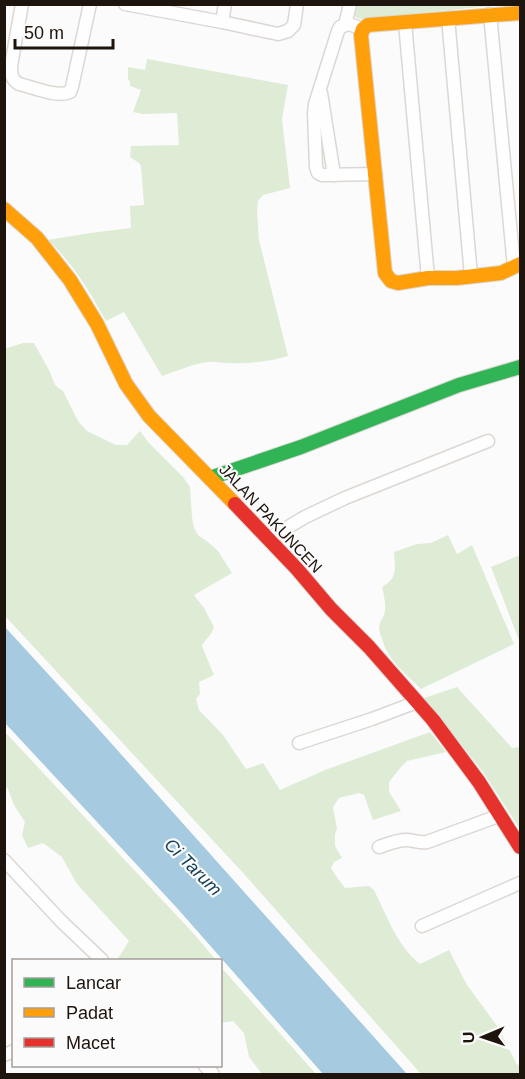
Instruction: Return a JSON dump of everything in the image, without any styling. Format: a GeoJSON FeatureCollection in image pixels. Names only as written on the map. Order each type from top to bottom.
{"type":"FeatureCollection","features":[{"type":"Feature","properties":{"kind":"street"},"geometry":{"type":"LineString","coordinates":[[22,4],[10,41],[11,75],[19,84],[58,94],[70,92],[90,4]]}},
{"type":"Feature","properties":{"kind":"street"},"geometry":{"type":"LineString","coordinates":[[125,4],[161,7],[278,34],[288,31],[294,25],[297,4]]}},
{"type":"Feature","properties":{"kind":"street"},"geometry":{"type":"LineString","coordinates":[[222,21],[225,4]]}},
{"type":"Feature","properties":{"kind":"street"},"geometry":{"type":"LineString","coordinates":[[345,25],[350,4]]}},
{"type":"Feature","properties":{"kind":"street"},"geometry":{"type":"LineString","coordinates":[[490,14],[517,266],[501,273],[391,281],[385,273],[361,35],[363,29],[368,25],[490,14],[520,13]]}},
{"type":"Feature","properties":{"kind":"street"},"geometry":{"type":"LineString","coordinates":[[448,18],[471,276]]}},
{"type":"Feature","properties":{"kind":"street"},"geometry":{"type":"LineString","coordinates":[[405,23],[428,278]]}},
{"type":"Feature","properties":{"kind":"street"},"geometry":{"type":"LineString","coordinates":[[363,29],[349,24],[340,27],[338,31],[315,104],[316,167],[318,173],[322,175],[376,174]]}},
{"type":"Feature","properties":{"kind":"street","name":"JALAN PAKUNCEN"},"geometry":{"type":"LineString","coordinates":[[7,216],[37,238],[70,280],[97,324],[126,384],[149,416],[297,569],[433,720],[501,814],[520,847]]}},
{"type":"Feature","properties":{"kind":"street"},"geometry":{"type":"LineString","coordinates":[[210,478],[301,447],[459,385],[520,367]]}},
{"type":"Feature","properties":{"kind":"street"},"geometry":{"type":"LineString","coordinates":[[268,539],[305,517],[345,498],[488,441]]}},
{"type":"Feature","properties":{"kind":"street"},"geometry":{"type":"LineString","coordinates":[[299,743],[417,702]]}},
{"type":"Feature","properties":{"kind":"street"},"geometry":{"type":"LineString","coordinates":[[380,846],[405,840],[427,842],[501,814]]}},
{"type":"Feature","properties":{"kind":"street"},"geometry":{"type":"LineString","coordinates":[[4,860],[62,922],[101,959]]}},
{"type":"Feature","properties":{"kind":"street"},"geometry":{"type":"LineString","coordinates":[[422,926],[520,883]]}},
{"type":"Feature","properties":{"kind":"green space"},"geometry":{"type":"Polygon","coordinates":[[[356,4],[500,5],[362,19],[354,15],[356,4]]]}},
{"type":"Feature","properties":{"kind":"green space"},"geometry":{"type":"Polygon","coordinates":[[[147,59],[288,85],[282,119],[290,188],[263,195],[258,201],[257,211],[259,240],[288,356],[250,363],[208,362],[162,376],[124,312],[106,321],[80,278],[48,240],[131,228],[130,206],[144,205],[141,166],[130,157],[131,146],[179,145],[177,113],[133,112],[141,90],[130,86],[128,67],[145,70],[147,59]]]}},
{"type":"Feature","properties":{"kind":"green space"},"geometry":{"type":"Polygon","coordinates":[[[23,343],[34,343],[55,385],[63,391],[78,421],[87,431],[116,445],[127,445],[140,431],[190,487],[194,528],[198,535],[218,551],[232,573],[194,595],[214,627],[202,646],[214,675],[199,682],[200,694],[196,699],[199,710],[223,735],[246,769],[263,763],[280,790],[325,770],[430,732],[446,752],[407,761],[389,782],[389,792],[401,811],[373,820],[364,795],[359,793],[339,798],[333,807],[337,829],[335,846],[342,858],[334,862],[331,868],[345,888],[369,886],[374,890],[399,940],[420,964],[449,950],[467,985],[498,1027],[517,1065],[520,1064],[520,1074],[421,1074],[244,874],[5,616],[4,349],[23,343]]]}},
{"type":"Feature","properties":{"kind":"green space"},"geometry":{"type":"Polygon","coordinates":[[[448,535],[457,554],[472,545],[514,644],[421,689],[394,662],[379,632],[385,608],[382,587],[393,576],[394,552],[417,544],[431,543],[448,535]]]}},
{"type":"Feature","properties":{"kind":"green space"},"geometry":{"type":"Polygon","coordinates":[[[520,555],[520,643],[491,567],[520,555]]]}},
{"type":"Feature","properties":{"kind":"green space"},"geometry":{"type":"Polygon","coordinates":[[[457,687],[512,748],[520,747],[520,829],[483,772],[424,698],[457,687]]]}},
{"type":"Feature","properties":{"kind":"green space"},"geometry":{"type":"Polygon","coordinates":[[[4,731],[215,959],[118,959],[129,941],[77,884],[62,857],[43,843],[28,848],[22,835],[25,822],[5,785],[4,731]]]}},
{"type":"Feature","properties":{"kind":"green space"},"geometry":{"type":"Polygon","coordinates":[[[222,968],[316,1074],[262,1074],[249,1057],[244,1033],[233,1021],[222,1023],[222,968]]]}},
{"type":"Feature","properties":{"kind":"water","name":"Ci Tarum"},"geometry":{"type":"Polygon","coordinates":[[[5,627],[407,1074],[323,1074],[177,908],[5,723],[5,627]]]}},
{"type":"Feature","properties":{"kind":"traffic: fast"},"geometry":{"type":"LineString","coordinates":[[210,478],[301,447],[459,385],[520,367]]}},
{"type":"Feature","properties":{"kind":"traffic: slow"},"geometry":{"type":"LineString","coordinates":[[520,13],[368,25],[363,29],[361,35],[385,273],[391,281],[398,283],[428,278],[457,278],[501,273],[520,264]]}},
{"type":"Feature","properties":{"kind":"traffic: slow"},"geometry":{"type":"LineString","coordinates":[[4,209],[37,238],[70,280],[97,324],[126,384],[149,416],[235,504]]}},
{"type":"Feature","properties":{"kind":"traffic: jam"},"geometry":{"type":"LineString","coordinates":[[235,504],[369,647],[433,720],[479,782],[520,847]]}}]}
